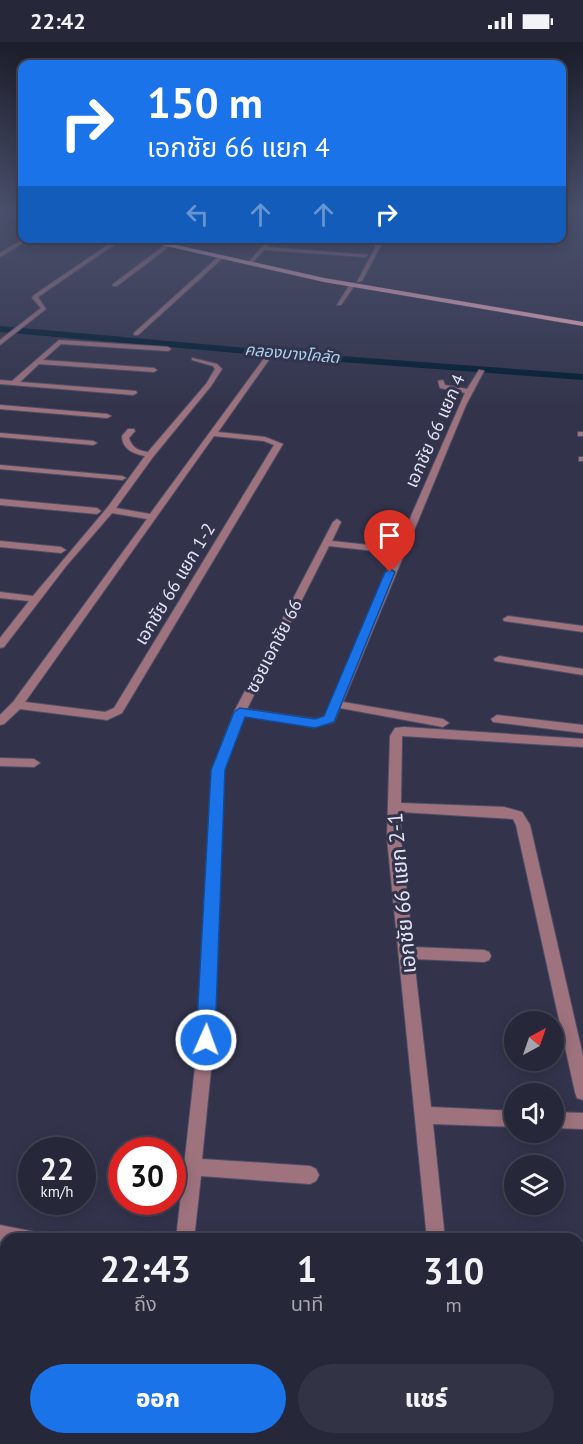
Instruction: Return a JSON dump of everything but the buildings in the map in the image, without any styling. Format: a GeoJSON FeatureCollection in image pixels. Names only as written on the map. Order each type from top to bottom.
{"type":"FeatureCollection","features":[{"type":"Feature","properties":{"kind":"main road"},"geometry":{"type":"LineString","coordinates":[[326,277],[583,324]]}},
{"type":"Feature","properties":{"kind":"main road"},"geometry":{"type":"LineString","coordinates":[[329,277],[583,318]]}},
{"type":"Feature","properties":{"kind":"street"},"geometry":{"type":"LineString","coordinates":[[0,343],[44,308],[35,298],[36,296],[64,277]]}},
{"type":"Feature","properties":{"kind":"street"},"geometry":{"type":"LineString","coordinates":[[115,285],[125,277]]}},
{"type":"Feature","properties":{"kind":"street"},"geometry":{"type":"LineString","coordinates":[[136,334],[199,277]]}},
{"type":"Feature","properties":{"kind":"street"},"geometry":{"type":"LineString","coordinates":[[339,304],[359,277]]}},
{"type":"Feature","properties":{"kind":"street"},"geometry":{"type":"LineString","coordinates":[[14,383],[59,342],[168,349]]}},
{"type":"Feature","properties":{"kind":"street"},"geometry":{"type":"LineString","coordinates":[[0,721],[18,705],[270,354]]}},
{"type":"Feature","properties":{"kind":"street"},"geometry":{"type":"LineString","coordinates":[[0,645],[64,562],[110,510],[150,455],[209,385],[219,369],[215,365],[194,359]]}},
{"type":"Feature","properties":{"kind":"street"},"geometry":{"type":"LineString","coordinates":[[37,362],[154,370]]}},
{"type":"Feature","properties":{"kind":"street","name":"เอกชัย 66 แยก 4"},"geometry":{"type":"LineString","coordinates":[[240,712],[315,723],[330,719],[399,551],[453,433],[468,391],[481,370]]}},
{"type":"Feature","properties":{"kind":"street"},"geometry":{"type":"LineString","coordinates":[[441,381],[442,387],[468,391]]}},
{"type":"Feature","properties":{"kind":"street"},"geometry":{"type":"LineString","coordinates":[[0,382],[134,393]]}},
{"type":"Feature","properties":{"kind":"street"},"geometry":{"type":"LineString","coordinates":[[0,407],[107,416]]}},
{"type":"Feature","properties":{"kind":"street"},"geometry":{"type":"LineString","coordinates":[[131,431],[125,438],[126,443],[137,453],[150,455]]}},
{"type":"Feature","properties":{"kind":"street","name":"เอกชัย 66 แยก 1-2"},"geometry":{"type":"LineString","coordinates":[[18,705],[107,716],[118,710],[279,444],[265,439],[213,434]]}},
{"type":"Feature","properties":{"kind":"street"},"geometry":{"type":"LineString","coordinates":[[0,435],[93,443]]}},
{"type":"Feature","properties":{"kind":"street"},"geometry":{"type":"LineString","coordinates":[[0,467],[122,478]]}},
{"type":"Feature","properties":{"kind":"street"},"geometry":{"type":"LineString","coordinates":[[0,502],[97,511]]}},
{"type":"Feature","properties":{"kind":"street"},"geometry":{"type":"LineString","coordinates":[[110,510],[153,517]]}},
{"type":"Feature","properties":{"kind":"street","name":"ซอยเอกชัย 66"},"geometry":{"type":"LineString","coordinates":[[186,1233],[206,1040],[218,770],[240,712],[337,522]]}},
{"type":"Feature","properties":{"kind":"street"},"geometry":{"type":"LineString","coordinates":[[326,543],[399,551]]}},
{"type":"Feature","properties":{"kind":"street"},"geometry":{"type":"LineString","coordinates":[[1,545],[61,550]]}},
{"type":"Feature","properties":{"kind":"street"},"geometry":{"type":"LineString","coordinates":[[0,595],[30,598]]}},
{"type":"Feature","properties":{"kind":"street"},"geometry":{"type":"LineString","coordinates":[[508,619],[583,629]]}},
{"type":"Feature","properties":{"kind":"street"},"geometry":{"type":"LineString","coordinates":[[499,659],[583,672]]}},
{"type":"Feature","properties":{"kind":"street"},"geometry":{"type":"LineString","coordinates":[[336,704],[443,723]]}},
{"type":"Feature","properties":{"kind":"street"},"geometry":{"type":"LineString","coordinates":[[497,719],[583,729]]}},
{"type":"Feature","properties":{"kind":"street","name":"เอกชัย 66 แยก 2-1"},"geometry":{"type":"LineString","coordinates":[[435,1233],[394,838],[396,736],[399,731],[583,743]]}},
{"type":"Feature","properties":{"kind":"street"},"geometry":{"type":"LineString","coordinates":[[0,762],[34,764]]}},
{"type":"Feature","properties":{"kind":"street"},"geometry":{"type":"LineString","coordinates":[[395,807],[504,812],[517,815],[523,825],[583,1092]]}},
{"type":"Feature","properties":{"kind":"street"},"geometry":{"type":"LineString","coordinates":[[406,953],[484,956]]}},
{"type":"Feature","properties":{"kind":"street"},"geometry":{"type":"LineString","coordinates":[[423,1116],[504,1119]]}},
{"type":"Feature","properties":{"kind":"street"},"geometry":{"type":"LineString","coordinates":[[564,1120],[583,1121]]}},
{"type":"Feature","properties":{"kind":"street"},"geometry":{"type":"LineString","coordinates":[[193,1167],[310,1175]]}},
{"type":"Feature","properties":{"kind":"waterway","name":"คลองบางโคลัด"},"geometry":{"type":"LineString","coordinates":[[0,329],[314,357],[583,377]]}},
{"type":"Feature","properties":{"kind":"route"},"geometry":{"type":"LineString","coordinates":[[206,1040],[218,770],[240,712],[315,723],[330,719],[390,572]]}}]}
